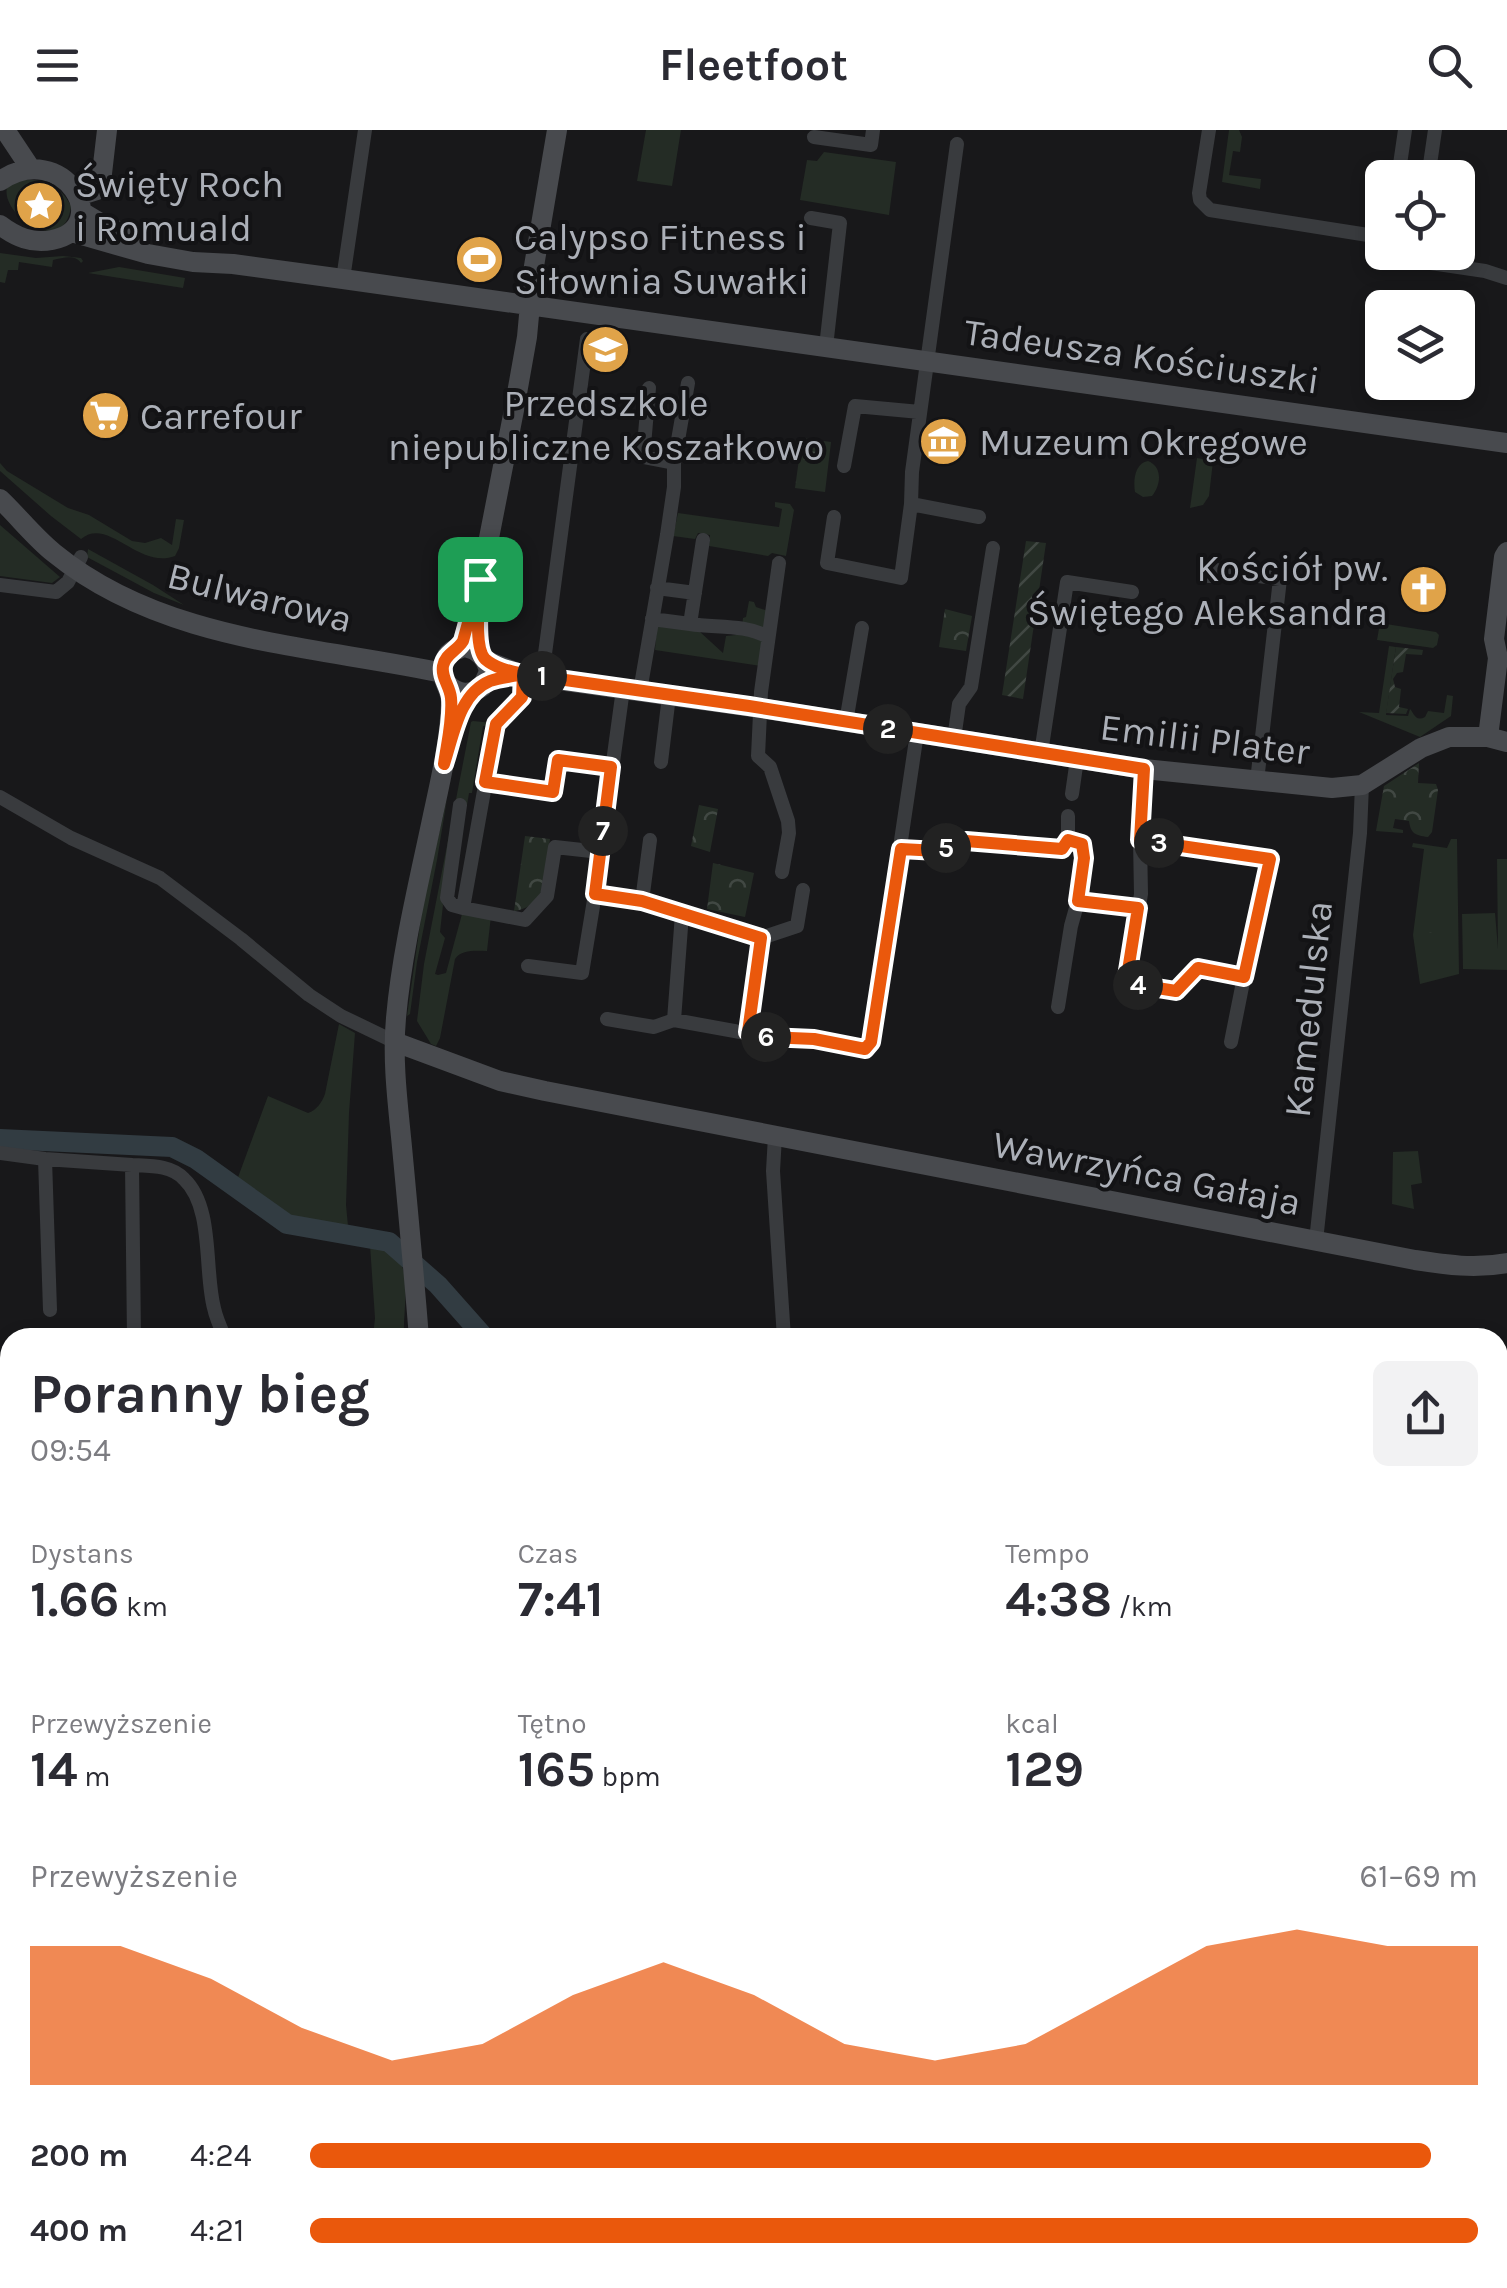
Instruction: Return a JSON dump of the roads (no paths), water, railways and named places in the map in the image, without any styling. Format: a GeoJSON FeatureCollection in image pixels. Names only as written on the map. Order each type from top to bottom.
{"type":"FeatureCollection","features":[{"type":"Feature","properties":{"kind":"street"},"geometry":{"type":"LineString","coordinates":[[0,181],[30,169],[5,130]]}},
{"type":"Feature","properties":{"kind":"street"},"geometry":{"type":"LineString","coordinates":[[3,231],[33,242],[72,232],[80,219],[80,204],[101,182],[108,130]]}},
{"type":"Feature","properties":{"kind":"street"},"geometry":{"type":"LineString","coordinates":[[343,279],[365,130]]}},
{"type":"Feature","properties":{"kind":"street"},"geometry":{"type":"LineString","coordinates":[[419,1328],[395,1070],[396,1017],[444,764],[451,697],[449,666],[463,641],[480,579],[514,410],[557,130]]}},
{"type":"Feature","properties":{"kind":"street"},"geometry":{"type":"LineString","coordinates":[[814,137],[870,145],[874,130]]}},
{"type":"Feature","properties":{"kind":"street"},"geometry":{"type":"LineString","coordinates":[[1209,130],[1199,194],[1210,210],[1365,234]]}},
{"type":"Feature","properties":{"kind":"street"},"geometry":{"type":"LineString","coordinates":[[1401,160],[1405,130]]}},
{"type":"Feature","properties":{"kind":"street"},"geometry":{"type":"LineString","coordinates":[[1431,160],[1435,130]]}},
{"type":"Feature","properties":{"kind":"street"},"geometry":{"type":"LineString","coordinates":[[834,517],[827,563],[901,578],[957,144]]}},
{"type":"Feature","properties":{"kind":"street","name":"Tadeusza Kościuszki"},"geometry":{"type":"LineString","coordinates":[[30,169],[58,174],[70,184],[80,204],[102,224],[142,241],[199,251],[233,264]]}},
{"type":"Feature","properties":{"kind":"street"},"geometry":{"type":"LineString","coordinates":[[810,218],[840,223],[826,347]]}},
{"type":"Feature","properties":{"kind":"street","name":"Tadeusza Kościuszki"},"geometry":{"type":"LineString","coordinates":[[72,232],[192,262],[343,279],[1507,443]]}},
{"type":"Feature","properties":{"kind":"street"},"geometry":{"type":"LineString","coordinates":[[1475,269],[1507,278]]}},
{"type":"Feature","properties":{"kind":"street"},"geometry":{"type":"LineString","coordinates":[[463,908],[496,724],[522,697],[532,675],[587,339]]}},
{"type":"Feature","properties":{"kind":"street"},"geometry":{"type":"LineString","coordinates":[[528,966],[582,973],[611,767],[652,619],[688,383]]}},
{"type":"Feature","properties":{"kind":"street"},"geometry":{"type":"LineString","coordinates":[[649,388],[643,457],[674,463]]}},
{"type":"Feature","properties":{"kind":"street"},"geometry":{"type":"LineString","coordinates":[[844,466],[855,406],[920,412]]}},
{"type":"Feature","properties":{"kind":"street","name":"Bulwarowa"},"geometry":{"type":"LineString","coordinates":[[0,498],[78,562],[150,596],[221,621],[308,640],[423,657],[449,666]]}},
{"type":"Feature","properties":{"kind":"street"},"geometry":{"type":"LineString","coordinates":[[911,504],[980,517]]}},
{"type":"Feature","properties":{"kind":"street"},"geometry":{"type":"LineString","coordinates":[[690,624],[704,540]]}},
{"type":"Feature","properties":{"kind":"street"},"geometry":{"type":"LineString","coordinates":[[954,739],[959,704],[971,687],[993,548]]}},
{"type":"Feature","properties":{"kind":"street"},"geometry":{"type":"LineString","coordinates":[[1362,784],[1438,740],[1498,740],[1498,658],[1494,639],[1507,552]]}},
{"type":"Feature","properties":{"kind":"street"},"geometry":{"type":"LineString","coordinates":[[0,585],[56,592],[68,582],[78,562]]}},
{"type":"Feature","properties":{"kind":"street"},"geometry":{"type":"LineString","coordinates":[[779,563],[760,708],[758,756],[770,767],[788,821],[790,833],[781,855],[782,872]]}},
{"type":"Feature","properties":{"kind":"street"},"geometry":{"type":"LineString","coordinates":[[1209,576],[1216,570],[1280,579],[1257,781]]}},
{"type":"Feature","properties":{"kind":"street"},"geometry":{"type":"LineString","coordinates":[[444,764],[464,704],[481,672],[480,579]]}},
{"type":"Feature","properties":{"kind":"street","name":"Emilii Plater"},"geometry":{"type":"LineString","coordinates":[[1040,753],[1066,582],[1132,592]]}},
{"type":"Feature","properties":{"kind":"street"},"geometry":{"type":"LineString","coordinates":[[658,588],[695,593]]}},
{"type":"Feature","properties":{"kind":"street"},"geometry":{"type":"LineString","coordinates":[[652,619],[756,630],[768,637]]}},
{"type":"Feature","properties":{"kind":"street"},"geometry":{"type":"LineString","coordinates":[[846,722],[862,628]]}},
{"type":"Feature","properties":{"kind":"street"},"geometry":{"type":"LineString","coordinates":[[1498,658],[1507,636]]}},
{"type":"Feature","properties":{"kind":"street"},"geometry":{"type":"LineString","coordinates":[[449,666],[470,648],[481,672]]}},
{"type":"Feature","properties":{"kind":"street"},"geometry":{"type":"LineString","coordinates":[[449,666],[459,692],[481,672]]}},
{"type":"Feature","properties":{"kind":"street","name":"Emilii Plater"},"geometry":{"type":"LineString","coordinates":[[481,672],[532,675],[760,708],[1144,769],[1332,788],[1362,784]]}},
{"type":"Feature","properties":{"kind":"street"},"geometry":{"type":"LineString","coordinates":[[661,762],[669,696]]}},
{"type":"Feature","properties":{"kind":"street"},"geometry":{"type":"LineString","coordinates":[[607,1018],[654,1027],[674,1020],[865,1049],[871,1042],[917,733]]}},
{"type":"Feature","properties":{"kind":"street"},"geometry":{"type":"LineString","coordinates":[[1072,794],[1077,759]]}},
{"type":"Feature","properties":{"kind":"street"},"geometry":{"type":"LineString","coordinates":[[485,782],[553,792],[558,760],[611,767]]}},
{"type":"Feature","properties":{"kind":"street"},"geometry":{"type":"LineString","coordinates":[[1144,769],[1142,894],[1126,983],[1176,991],[1198,968],[1244,977]]}},
{"type":"Feature","properties":{"kind":"street","name":"Kamedulska"},"geometry":{"type":"LineString","coordinates":[[1316,1241],[1362,784]]}},
{"type":"Feature","properties":{"kind":"street","name":"Wawrzyńca Gałaja"},"geometry":{"type":"LineString","coordinates":[[0,798],[70,838],[160,878],[341,1016],[395,1042],[500,1080],[1316,1241],[1460,1267],[1507,1264]]}},
{"type":"Feature","properties":{"kind":"street"},"geometry":{"type":"LineString","coordinates":[[460,805],[447,898],[452,905],[525,920],[547,896],[554,847],[600,852]]}},
{"type":"Feature","properties":{"kind":"street"},"geometry":{"type":"LineString","coordinates":[[901,849],[938,851],[966,841],[1062,849],[1068,840],[1068,816]]}},
{"type":"Feature","properties":{"kind":"street"},"geometry":{"type":"LineString","coordinates":[[642,901],[650,840]]}},
{"type":"Feature","properties":{"kind":"street"},"geometry":{"type":"LineString","coordinates":[[1058,1008],[1084,858],[1082,844],[1068,840]]}},
{"type":"Feature","properties":{"kind":"street"},"geometry":{"type":"LineString","coordinates":[[1140,840],[1270,859],[1231,1042]]}},
{"type":"Feature","properties":{"kind":"street"},"geometry":{"type":"LineString","coordinates":[[595,894],[642,901],[761,938],[796,926],[803,890]]}},
{"type":"Feature","properties":{"kind":"street"},"geometry":{"type":"LineString","coordinates":[[1078,901],[1138,908]]}},
{"type":"Feature","properties":{"kind":"street"},"geometry":{"type":"LineString","coordinates":[[674,1020],[682,914]]}},
{"type":"Feature","properties":{"kind":"street"},"geometry":{"type":"LineString","coordinates":[[748,1032],[761,938]]}},
{"type":"Feature","properties":{"kind":"street"},"geometry":{"type":"LineString","coordinates":[[776,1136],[774,1171],[783,1328]]}},
{"type":"Feature","properties":{"kind":"street"},"geometry":{"type":"LineString","coordinates":[[0,1152],[153,1166],[184,1178],[197,1198],[204,1224],[214,1308],[222,1328]]}},
{"type":"Feature","properties":{"kind":"street"},"geometry":{"type":"LineString","coordinates":[[44,1159],[50,1310]]}},
{"type":"Feature","properties":{"kind":"street"},"geometry":{"type":"LineString","coordinates":[[132,1165],[134,1328]]}},
{"type":"Feature","properties":{"kind":"waterway"},"geometry":{"type":"LineString","coordinates":[[0,1139],[172,1147],[196,1159],[287,1224],[389,1242],[438,1285],[476,1328]]}},
{"type":"Feature","properties":{"kind":"place","name":"Święty Roch i Romuald"},"geometry":{"type":"Point","coordinates":[40,206]}},
{"type":"Feature","properties":{"kind":"place","name":"Calypso Fitness i Siłownia Suwałki"},"geometry":{"type":"Point","coordinates":[479,259]}},
{"type":"Feature","properties":{"kind":"place","name":"Przedszkole niepubliczne Koszałkowo"},"geometry":{"type":"Point","coordinates":[606,349]}},
{"type":"Feature","properties":{"kind":"place","name":"Carrefour"},"geometry":{"type":"Point","coordinates":[105,416]}},
{"type":"Feature","properties":{"kind":"place","name":"Muzeum Okręgowe"},"geometry":{"type":"Point","coordinates":[944,442]}},
{"type":"Feature","properties":{"kind":"place","name":"Kościół pw. Świętego Aleksandra"},"geometry":{"type":"Point","coordinates":[1423,590]}}]}
